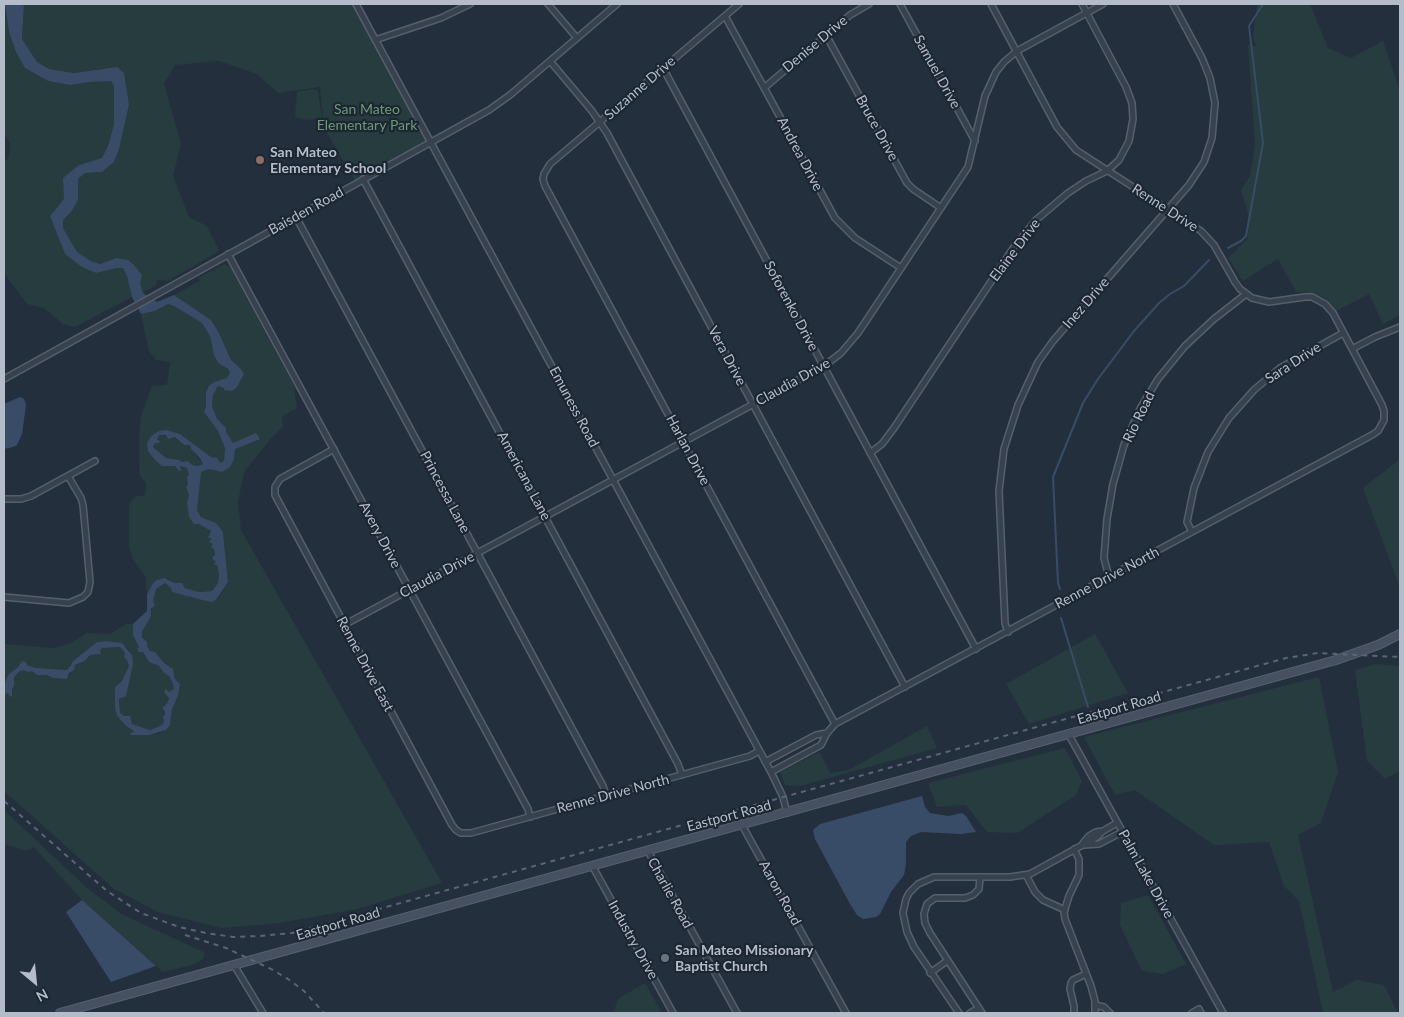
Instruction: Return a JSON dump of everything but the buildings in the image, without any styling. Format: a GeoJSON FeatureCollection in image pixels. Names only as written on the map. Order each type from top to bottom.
{"type":"FeatureCollection","features":[{"type":"Feature","properties":{"kind":"street","name":"Emuness Road"},"geometry":{"type":"LineString","coordinates":[[356,4],[771,772],[783,797],[787,813]]}},
{"type":"Feature","properties":{"kind":"street"},"geometry":{"type":"LineString","coordinates":[[375,40],[441,18],[470,4]]}},
{"type":"Feature","properties":{"kind":"street"},"geometry":{"type":"LineString","coordinates":[[548,4],[577,38]]}},
{"type":"Feature","properties":{"kind":"street","name":"Baisden Road"},"geometry":{"type":"LineString","coordinates":[[4,379],[489,110],[617,4]]}},
{"type":"Feature","properties":{"kind":"street","name":"Suzanne Drive"},"geometry":{"type":"LineString","coordinates":[[544,174],[550,164],[739,4]]}},
{"type":"Feature","properties":{"kind":"street","name":"Denise Drive"},"geometry":{"type":"LineString","coordinates":[[764,88],[850,15],[869,4]]}},
{"type":"Feature","properties":{"kind":"street","name":"Samuel Drive"},"geometry":{"type":"LineString","coordinates":[[900,4],[975,141]]}},
{"type":"Feature","properties":{"kind":"street","name":"Renne Drive"},"geometry":{"type":"LineString","coordinates":[[991,4],[1062,135],[1082,155],[1169,209],[1208,237],[1235,282],[1246,294]]}},
{"type":"Feature","properties":{"kind":"street","name":"Elaine Drive"},"geometry":{"type":"LineString","coordinates":[[870,452],[882,444],[894,428],[1014,247],[1036,220],[1068,193],[1086,181],[1107,171],[1119,160],[1129,141],[1133,119],[1132,103],[1126,87],[1082,4]]}},
{"type":"Feature","properties":{"kind":"street","name":"Claudia Drive"},"geometry":{"type":"LineString","coordinates":[[344,625],[824,366],[849,345],[968,167],[985,96],[991,80],[1004,62],[1016,51],[1103,4]]}},
{"type":"Feature","properties":{"kind":"street","name":"Inez Drive"},"geometry":{"type":"LineString","coordinates":[[1008,632],[1005,623],[999,491],[1004,449],[1018,404],[1038,362],[1053,341],[1189,185],[1204,162],[1212,138],[1215,115],[1213,89],[1206,68],[1173,4]]}},
{"type":"Feature","properties":{"kind":"street","name":"Andrea Drive"},"geometry":{"type":"LineString","coordinates":[[725,16],[835,218],[855,238],[902,268]]}},
{"type":"Feature","properties":{"kind":"street","name":"Bruce Drive"},"geometry":{"type":"LineString","coordinates":[[826,35],[907,183],[941,208]]}},
{"type":"Feature","properties":{"kind":"street","name":"Vera Drive"},"geometry":{"type":"LineString","coordinates":[[550,61],[600,122],[905,686]]}},
{"type":"Feature","properties":{"kind":"street","name":"Soforenko Drive"},"geometry":{"type":"LineString","coordinates":[[662,68],[976,649]]}},
{"type":"Feature","properties":{"kind":"street","name":"Harlan Drive"},"geometry":{"type":"LineString","coordinates":[[544,174],[545,186],[836,724]]}},
{"type":"Feature","properties":{"kind":"street","name":"Americana Lane"},"geometry":{"type":"LineString","coordinates":[[363,179],[678,764],[682,775]]}},
{"type":"Feature","properties":{"kind":"street","name":"Princessa Lane"},"geometry":{"type":"LineString","coordinates":[[296,217],[603,786],[606,795]]}},
{"type":"Feature","properties":{"kind":"street","name":"Avery Drive"},"geometry":{"type":"LineString","coordinates":[[228,254],[528,808],[530,817]]}},
{"type":"Feature","properties":{"kind":"street"},"geometry":{"type":"LineString","coordinates":[[1246,294],[1261,301],[1269,302],[1304,296],[1319,300],[1328,307],[1352,349],[1400,328]]}},
{"type":"Feature","properties":{"kind":"street","name":"Rio Road"},"geometry":{"type":"LineString","coordinates":[[1110,577],[1104,558],[1107,519],[1113,484],[1124,445],[1141,407],[1158,379],[1185,346],[1214,319],[1246,294]]}},
{"type":"Feature","properties":{"kind":"street","name":"Sara Drive"},"geometry":{"type":"LineString","coordinates":[[1192,532],[1187,522],[1194,488],[1208,452],[1229,418],[1254,390],[1273,373],[1297,357],[1343,333]]}},
{"type":"Feature","properties":{"kind":"street","name":"Renne Drive North"},"geometry":{"type":"LineString","coordinates":[[771,772],[821,745],[827,733],[836,724],[1378,431],[1384,420],[1384,410],[1352,349]]}},
{"type":"Feature","properties":{"kind":"street","name":"Renne Drive East"},"geometry":{"type":"LineString","coordinates":[[334,449],[284,476],[277,482],[274,487],[276,500],[452,825],[456,830],[466,833]]}},
{"type":"Feature","properties":{"kind":"street"},"geometry":{"type":"LineString","coordinates":[[4,499],[26,498],[95,461]]}},
{"type":"Feature","properties":{"kind":"street"},"geometry":{"type":"LineString","coordinates":[[4,597],[69,603],[90,593],[81,498],[68,476]]}},
{"type":"Feature","properties":{"kind":"street","name":"Eastport Road"},"geometry":{"type":"LineString","coordinates":[[60,1013],[1336,660],[1378,646],[1400,634]]}},
{"type":"Feature","properties":{"kind":"street","name":"Renne Drive North"},"geometry":{"type":"LineString","coordinates":[[765,762],[816,735],[827,733]]}},
{"type":"Feature","properties":{"kind":"street","name":"Palm Lake Drive"},"geometry":{"type":"LineString","coordinates":[[1069,735],[1223,1013]]}},
{"type":"Feature","properties":{"kind":"street","name":"Renne Drive North"},"geometry":{"type":"LineString","coordinates":[[466,833],[750,756],[759,751]]}},
{"type":"Feature","properties":{"kind":"street"},"geometry":{"type":"LineString","coordinates":[[959,1013],[930,973],[907,932],[903,913],[906,899],[918,884],[930,878],[1026,875],[1081,845],[1089,836],[1096,832],[1103,831],[1117,823]]}},
{"type":"Feature","properties":{"kind":"street","name":"Aaron Road"},"geometry":{"type":"LineString","coordinates":[[742,825],[846,1013]]}},
{"type":"Feature","properties":{"kind":"street"},"geometry":{"type":"LineString","coordinates":[[1081,845],[1099,844],[1122,832]]}},
{"type":"Feature","properties":{"kind":"street"},"geometry":{"type":"LineString","coordinates":[[1074,849],[1079,859],[1079,875],[1069,896],[1065,910],[1065,919],[1091,986],[1095,1013]]}},
{"type":"Feature","properties":{"kind":"street","name":"Charlie Road"},"geometry":{"type":"LineString","coordinates":[[648,851],[737,1013]]}},
{"type":"Feature","properties":{"kind":"street","name":"Industry Drive"},"geometry":{"type":"LineString","coordinates":[[592,866],[674,1013]]}},
{"type":"Feature","properties":{"kind":"street"},"geometry":{"type":"LineString","coordinates":[[1026,875],[1035,892],[1043,900],[1065,910]]}},
{"type":"Feature","properties":{"kind":"street"},"geometry":{"type":"LineString","coordinates":[[970,1013],[980,1011],[925,923],[924,914],[927,904],[935,898],[965,898],[974,895],[979,889],[980,877]]}},
{"type":"Feature","properties":{"kind":"street"},"geometry":{"type":"LineString","coordinates":[[930,973],[947,961]]}},
{"type":"Feature","properties":{"kind":"street"},"geometry":{"type":"LineString","coordinates":[[234,965],[263,1013]]}},
{"type":"Feature","properties":{"kind":"street"},"geometry":{"type":"LineString","coordinates":[[1074,1013],[1070,989],[1071,983],[1073,980],[1086,974]]}},
{"type":"Feature","properties":{"kind":"street"},"geometry":{"type":"LineString","coordinates":[[1095,1005],[1104,1007],[1110,1013]]}},
{"type":"Feature","properties":{"kind":"street"},"geometry":{"type":"LineString","coordinates":[[1192,1013],[1199,1009],[1201,1013]]}},
{"type":"Feature","properties":{"kind":"green space"},"geometry":{"type":"Polygon","coordinates":[[[4,4],[9,32],[25,68],[48,81],[70,85],[111,81],[114,86],[114,124],[102,159],[79,165],[64,199],[50,216],[65,254],[96,273],[123,268],[132,297],[75,327],[63,324],[44,308],[27,304],[4,273],[4,162],[9,157],[10,143],[4,134],[4,4]]]}},
{"type":"Feature","properties":{"kind":"green space","name":"San Mateo Elementary Park"},"geometry":{"type":"Polygon","coordinates":[[[24,4],[352,4],[427,140],[355,180],[324,128],[320,87],[278,93],[257,74],[219,61],[175,65],[164,84],[181,144],[173,176],[189,217],[207,226],[219,251],[168,281],[157,280],[156,285],[143,293],[140,283],[116,258],[100,264],[91,261],[77,252],[63,228],[63,220],[71,212],[78,179],[85,173],[102,172],[114,162],[119,149],[129,105],[117,67],[74,73],[49,69],[37,62],[22,39],[24,4]]]}},
{"type":"Feature","properties":{"kind":"green space"},"geometry":{"type":"Polygon","coordinates":[[[1257,4],[1310,4],[1328,48],[1351,58],[1383,41],[1398,86],[1400,87],[1400,315],[1383,324],[1369,294],[1336,311],[1323,297],[1296,292],[1278,259],[1243,281],[1228,258],[1247,239],[1250,220],[1241,190],[1250,176],[1255,145],[1248,45],[1256,46],[1253,38],[1257,4]]]}},
{"type":"Feature","properties":{"kind":"green space"},"geometry":{"type":"Polygon","coordinates":[[[313,89],[318,91],[322,118],[305,120],[295,117],[297,92],[313,89]]]}},
{"type":"Feature","properties":{"kind":"green space"},"geometry":{"type":"Polygon","coordinates":[[[225,264],[231,268],[294,386],[297,408],[282,416],[283,427],[272,437],[244,472],[238,502],[241,530],[442,883],[357,909],[280,923],[221,928],[158,912],[114,889],[4,791],[4,695],[10,694],[14,686],[14,677],[24,669],[32,671],[37,675],[67,679],[75,665],[85,661],[90,655],[95,654],[102,648],[120,647],[125,653],[129,666],[127,674],[118,685],[115,698],[117,716],[126,726],[134,731],[133,736],[139,734],[158,734],[166,730],[171,721],[172,709],[178,696],[180,684],[175,679],[173,669],[164,663],[155,652],[150,651],[147,642],[142,637],[142,632],[151,616],[156,589],[165,583],[171,588],[172,592],[212,602],[217,600],[228,583],[223,532],[208,519],[201,517],[197,510],[200,472],[208,469],[222,472],[234,459],[235,449],[233,443],[217,419],[212,406],[213,395],[218,386],[224,388],[240,368],[231,360],[211,320],[174,295],[200,281],[198,278],[225,264]]]}},
{"type":"Feature","properties":{"kind":"green space"},"geometry":{"type":"Polygon","coordinates":[[[168,304],[202,323],[210,336],[214,355],[218,363],[228,369],[230,373],[227,378],[214,382],[206,392],[204,412],[218,431],[225,448],[224,461],[220,463],[216,458],[211,457],[180,434],[159,431],[151,436],[147,443],[148,451],[154,459],[187,468],[189,474],[186,487],[189,495],[187,503],[190,515],[192,520],[209,528],[211,531],[209,538],[212,538],[215,555],[212,557],[212,560],[216,560],[219,575],[218,583],[212,591],[199,592],[185,588],[168,579],[153,583],[147,594],[145,576],[133,559],[129,548],[129,505],[134,497],[145,495],[146,483],[139,474],[140,419],[152,386],[167,385],[170,362],[156,360],[149,351],[141,314],[155,311],[168,304]]]}},
{"type":"Feature","properties":{"kind":"green space"},"geometry":{"type":"Polygon","coordinates":[[[159,435],[175,437],[184,445],[190,445],[203,464],[198,466],[192,465],[188,461],[182,462],[166,458],[153,447],[159,435]]]}},
{"type":"Feature","properties":{"kind":"green space"},"geometry":{"type":"Polygon","coordinates":[[[1400,459],[1400,588],[1363,488],[1400,459]]]}},
{"type":"Feature","properties":{"kind":"green space"},"geometry":{"type":"Polygon","coordinates":[[[126,624],[133,624],[133,635],[149,662],[159,666],[169,676],[173,684],[174,689],[169,692],[168,702],[163,706],[164,721],[162,725],[150,730],[132,724],[120,713],[119,698],[131,673],[132,655],[128,648],[106,641],[97,642],[73,661],[67,670],[36,668],[26,665],[18,667],[8,675],[4,690],[4,644],[54,648],[71,643],[87,633],[110,634],[126,624]]]}},
{"type":"Feature","properties":{"kind":"green space"},"geometry":{"type":"Polygon","coordinates":[[[1095,634],[1128,693],[1029,724],[1006,684],[1095,634]]]}},
{"type":"Feature","properties":{"kind":"green space"},"geometry":{"type":"Polygon","coordinates":[[[1376,664],[1400,666],[1400,771],[1385,779],[1367,761],[1355,670],[1376,664]]]}},
{"type":"Feature","properties":{"kind":"green space"},"geometry":{"type":"Polygon","coordinates":[[[1319,677],[1338,772],[1321,823],[1298,835],[1333,992],[1356,980],[1384,985],[1398,1013],[1323,1013],[1299,901],[1284,886],[1269,842],[1214,845],[1135,790],[1115,795],[1084,737],[1319,677]]]}},
{"type":"Feature","properties":{"kind":"green space"},"geometry":{"type":"Polygon","coordinates":[[[927,726],[937,748],[800,786],[785,785],[780,772],[820,752],[830,773],[849,770],[927,726]]]}},
{"type":"Feature","properties":{"kind":"green space"},"geometry":{"type":"Polygon","coordinates":[[[1065,748],[1082,781],[1076,795],[1017,833],[987,832],[966,805],[937,807],[928,783],[1065,748]]]}},
{"type":"Feature","properties":{"kind":"green space"},"geometry":{"type":"Polygon","coordinates":[[[4,810],[87,888],[123,915],[204,952],[204,958],[196,964],[163,972],[82,900],[34,847],[26,851],[4,844],[4,810]]]}},
{"type":"Feature","properties":{"kind":"green space"},"geometry":{"type":"Polygon","coordinates":[[[1148,895],[1186,964],[1163,974],[1142,971],[1120,925],[1121,903],[1148,895]]]}},
{"type":"Feature","properties":{"kind":"green space"},"geometry":{"type":"Polygon","coordinates":[[[645,983],[662,1013],[613,1013],[618,999],[645,983]]]}},
{"type":"Feature","properties":{"kind":"water"},"geometry":{"type":"Polygon","coordinates":[[[5,4],[24,4],[22,39],[37,62],[49,69],[74,73],[117,67],[124,73],[129,105],[119,149],[114,162],[102,172],[85,173],[78,179],[78,200],[71,212],[63,220],[63,228],[77,252],[91,261],[100,264],[116,258],[128,260],[142,275],[140,283],[143,293],[157,302],[174,295],[211,320],[231,360],[244,374],[237,387],[232,391],[224,390],[224,388],[218,386],[213,395],[212,406],[217,419],[226,428],[226,432],[233,443],[256,433],[260,439],[235,449],[234,459],[230,467],[222,472],[208,469],[201,472],[197,510],[201,517],[216,523],[223,532],[228,582],[216,600],[212,602],[172,592],[171,588],[165,583],[156,589],[153,601],[155,605],[151,609],[151,616],[142,632],[142,637],[147,642],[150,651],[155,652],[164,663],[173,669],[175,679],[180,684],[178,696],[172,709],[170,725],[166,730],[150,735],[131,735],[134,731],[126,726],[117,716],[115,687],[122,681],[129,666],[124,657],[125,653],[120,647],[102,648],[100,650],[101,654],[90,655],[85,661],[75,665],[74,670],[69,673],[67,679],[37,675],[32,671],[20,671],[14,677],[12,696],[10,697],[8,693],[4,695],[5,683],[8,675],[22,661],[36,668],[67,670],[73,661],[97,642],[122,643],[132,655],[133,664],[126,696],[119,699],[120,713],[124,716],[130,716],[132,724],[150,730],[162,725],[164,721],[163,716],[165,715],[162,708],[169,698],[164,692],[166,689],[169,692],[174,689],[173,684],[169,676],[159,666],[149,662],[143,652],[139,652],[137,649],[139,647],[133,635],[133,624],[147,611],[147,594],[153,583],[157,580],[164,578],[175,583],[182,583],[185,588],[199,592],[212,591],[218,583],[219,575],[217,565],[214,564],[216,561],[212,557],[215,555],[214,549],[211,547],[213,544],[209,542],[212,538],[208,538],[211,531],[199,524],[194,524],[189,517],[187,503],[189,495],[186,487],[189,474],[187,468],[180,466],[181,470],[179,471],[175,466],[162,466],[148,451],[147,443],[151,436],[159,431],[166,430],[180,434],[211,457],[217,458],[220,463],[224,461],[225,448],[218,431],[204,412],[206,392],[209,386],[214,382],[227,378],[230,373],[228,369],[218,363],[214,355],[210,336],[202,323],[168,304],[155,311],[141,314],[132,297],[123,268],[96,273],[82,267],[65,254],[50,216],[64,199],[63,178],[79,165],[102,158],[108,146],[114,124],[114,86],[111,81],[70,85],[48,81],[25,68],[16,52],[9,32],[5,4]],[[159,435],[157,440],[160,441],[159,443],[155,443],[153,447],[166,458],[182,462],[188,461],[192,465],[198,466],[203,464],[190,445],[184,445],[175,437],[168,439],[166,435],[159,435]]]}},
{"type":"Feature","properties":{"kind":"water"},"geometry":{"type":"Polygon","coordinates":[[[20,397],[24,399],[26,405],[22,434],[17,445],[4,449],[4,404],[20,397]]]}},
{"type":"Feature","properties":{"kind":"water"},"geometry":{"type":"Polygon","coordinates":[[[922,796],[925,807],[930,813],[948,816],[962,813],[976,832],[961,834],[921,832],[911,836],[906,842],[904,875],[891,892],[880,914],[876,917],[863,919],[857,915],[850,904],[815,839],[813,830],[820,824],[922,796]]]}},
{"type":"Feature","properties":{"kind":"water"},"geometry":{"type":"Polygon","coordinates":[[[82,900],[156,966],[111,982],[66,912],[82,900]]]}},
{"type":"Feature","properties":{"kind":"waterway"},"geometry":{"type":"LineString","coordinates":[[1228,248],[1246,236],[1263,143],[1249,26],[1263,4]]}},
{"type":"Feature","properties":{"kind":"waterway"},"geometry":{"type":"LineString","coordinates":[[1060,589],[1058,583],[1053,477],[1083,403],[1098,379],[1134,331],[1159,303],[1184,286],[1209,260]]}},
{"type":"Feature","properties":{"kind":"waterway"},"geometry":{"type":"LineString","coordinates":[[1061,618],[1088,707]]}},
{"type":"Feature","properties":{"kind":"waterway"},"geometry":{"type":"LineString","coordinates":[[1091,718],[1093,722]]}},
{"type":"Feature","properties":{"kind":"railway"},"geometry":{"type":"LineString","coordinates":[[4,801],[107,891],[141,913],[179,927],[233,937],[292,933],[1286,658],[1318,653],[1400,657]]}},
{"type":"Feature","properties":{"kind":"railway"},"geometry":{"type":"LineString","coordinates":[[185,935],[226,948],[271,969],[304,991],[324,1013]]}},
{"type":"Feature","properties":{"kind":"place","name":"San Mateo Elementary School"},"geometry":{"type":"Point","coordinates":[260,160]}},
{"type":"Feature","properties":{"kind":"place","name":"San Mateo Missionary Baptist Church"},"geometry":{"type":"Point","coordinates":[665,958]}}]}
